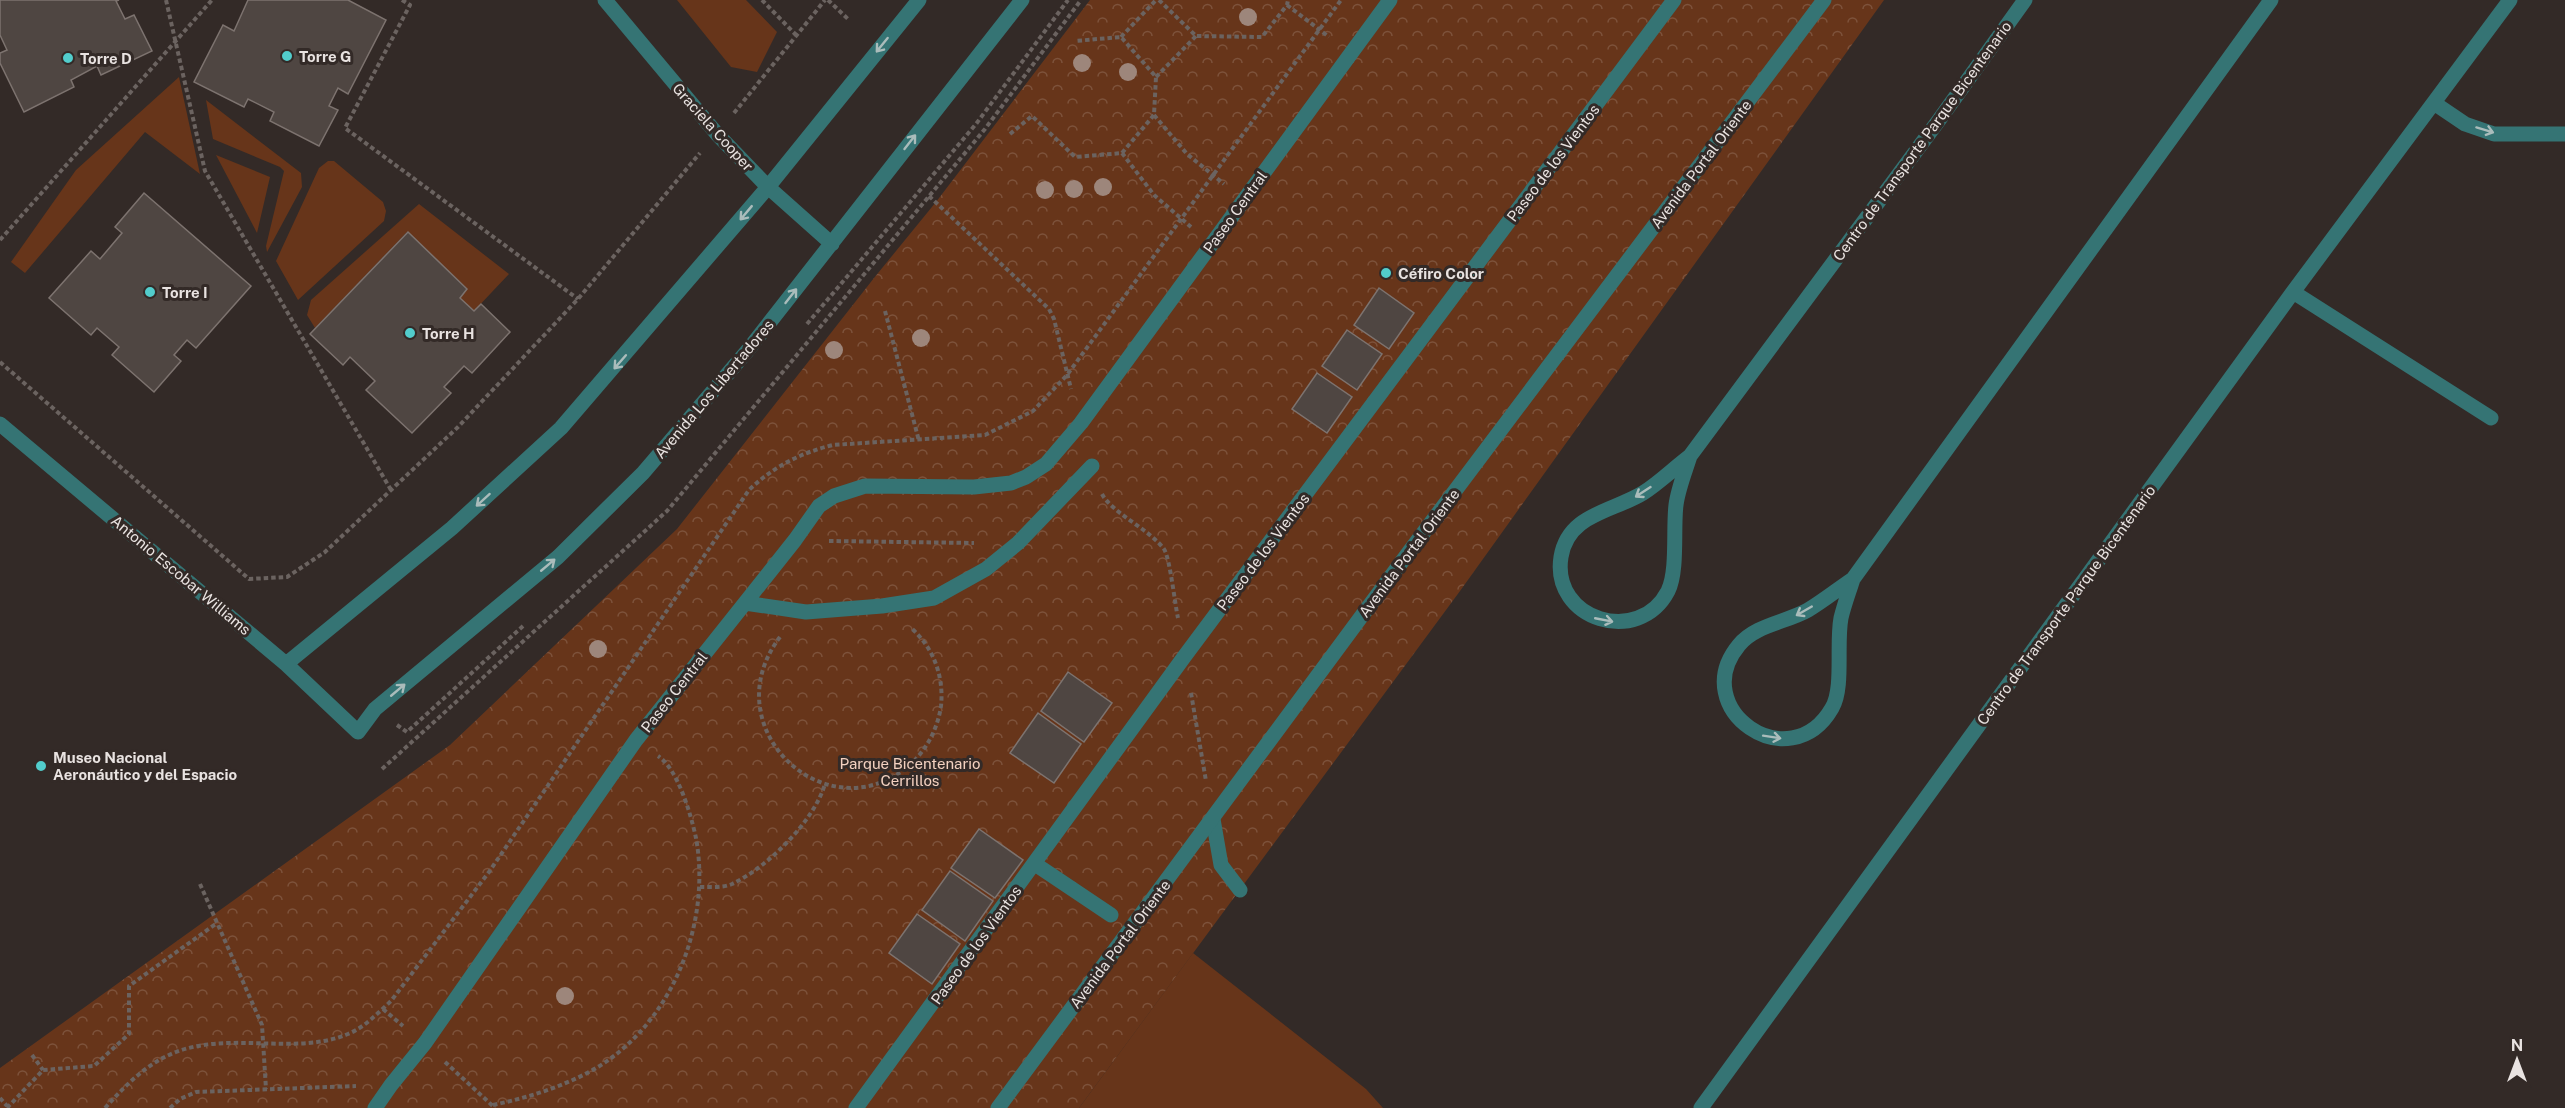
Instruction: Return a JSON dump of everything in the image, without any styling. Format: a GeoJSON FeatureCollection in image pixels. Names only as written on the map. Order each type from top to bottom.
{"type":"FeatureCollection","features":[{"type":"Feature","properties":{"kind":"street","name":"Graciela Cooper"},"geometry":{"type":"LineString","coordinates":[[605,0],[717,134],[768,187],[832,244]]}},
{"type":"Feature","properties":{"kind":"street"},"geometry":{"type":"LineString","coordinates":[[286,663],[452,528],[561,428],[768,187],[920,0]]}},
{"type":"Feature","properties":{"kind":"street","name":"Avenida Los Libertadores"},"geometry":{"type":"LineString","coordinates":[[358,732],[375,709],[558,557],[643,472],[748,350],[1022,0]]}},
{"type":"Feature","properties":{"kind":"street","name":"Paseo Central"},"geometry":{"type":"LineString","coordinates":[[375,1108],[424,1043],[636,740],[795,540],[819,506],[852,488],[865,486],[990,486],[1026,477],[1046,464],[1081,423],[1390,0]]}},
{"type":"Feature","properties":{"kind":"street","name":"Paseo de los Vientos"},"geometry":{"type":"LineString","coordinates":[[856,1108],[1192,648],[1674,0]]}},
{"type":"Feature","properties":{"kind":"street","name":"Avenida Portal Oriente"},"geometry":{"type":"LineString","coordinates":[[998,1108],[1409,552],[1824,0]]}},
{"type":"Feature","properties":{"kind":"street","name":"Centro de Transporte Parque Bicentenario"},"geometry":{"type":"LineString","coordinates":[[1689,456],[1932,130],[2025,0]]}},
{"type":"Feature","properties":{"kind":"street"},"geometry":{"type":"LineString","coordinates":[[1853,579],[1808,610],[1754,633],[1740,643],[1730,658],[1725,676],[1726,693],[1731,710],[1743,724],[1757,734],[1774,739],[1792,738],[1809,732],[1823,721],[1833,706],[1838,689],[1840,619],[1853,579],[2271,0]]}},
{"type":"Feature","properties":{"kind":"street","name":"Centro de Transporte Parque Bicentenario"},"geometry":{"type":"LineString","coordinates":[[1701,1108],[2293,292],[2510,0]]}},
{"type":"Feature","properties":{"kind":"street"},"geometry":{"type":"LineString","coordinates":[[2434,103],[2465,124],[2494,134],[2565,134]]}},
{"type":"Feature","properties":{"kind":"street"},"geometry":{"type":"LineString","coordinates":[[2293,292],[2491,418]]}},
{"type":"Feature","properties":{"kind":"street","name":"Antonio Escobar Williams"},"geometry":{"type":"LineString","coordinates":[[0,424],[286,663],[358,732]]}},
{"type":"Feature","properties":{"kind":"street"},"geometry":{"type":"LineString","coordinates":[[1689,456],[1676,503],[1674,572],[1669,590],[1659,605],[1645,615],[1628,621],[1610,622],[1593,617],[1578,607],[1567,593],[1561,576],[1561,559],[1566,542],[1576,527],[1590,516],[1644,493],[1689,456]]}},
{"type":"Feature","properties":{"kind":"street"},"geometry":{"type":"LineString","coordinates":[[745,603],[806,612],[882,606],[934,598],[986,569],[1018,543],[1092,466]]}},
{"type":"Feature","properties":{"kind":"street"},"geometry":{"type":"LineString","coordinates":[[1213,819],[1221,865],[1240,890]]}},
{"type":"Feature","properties":{"kind":"street"},"geometry":{"type":"LineString","coordinates":[[1035,864],[1111,915]]}},
{"type":"Feature","properties":{"kind":"path"},"geometry":{"type":"LineString","coordinates":[[166,0],[205,171],[391,490]]}},
{"type":"Feature","properties":{"kind":"path"},"geometry":{"type":"LineString","coordinates":[[0,240],[212,0]]}},
{"type":"Feature","properties":{"kind":"path"},"geometry":{"type":"LineString","coordinates":[[402,0],[410,4],[345,128],[578,299]]}},
{"type":"Feature","properties":{"kind":"path"},"geometry":{"type":"LineString","coordinates":[[762,0],[797,36]]}},
{"type":"Feature","properties":{"kind":"path"},"geometry":{"type":"LineString","coordinates":[[0,362],[249,579],[287,577],[326,552],[458,427],[578,299],[826,0],[848,19]]}},
{"type":"Feature","properties":{"kind":"path"},"geometry":{"type":"LineString","coordinates":[[382,768],[667,511],[985,129],[1081,0]]}},
{"type":"Feature","properties":{"kind":"path"},"geometry":{"type":"LineString","coordinates":[[1075,41],[1121,37],[1158,0],[1196,36],[1262,37],[1288,2],[1351,54]]}},
{"type":"Feature","properties":{"kind":"path"},"geometry":{"type":"LineString","coordinates":[[1010,134],[1032,116],[1075,157],[1122,153],[1154,115],[1156,77],[1196,36]]}},
{"type":"Feature","properties":{"kind":"path"},"geometry":{"type":"LineString","coordinates":[[1121,37],[1156,77]]}},
{"type":"Feature","properties":{"kind":"path"},"geometry":{"type":"LineString","coordinates":[[1154,115],[1187,154],[1244,200]]}},
{"type":"Feature","properties":{"kind":"path"},"geometry":{"type":"LineString","coordinates":[[1122,153],[1154,195],[1213,243]]}},
{"type":"Feature","properties":{"kind":"path"},"geometry":{"type":"LineString","coordinates":[[885,311],[919,441]]}},
{"type":"Feature","properties":{"kind":"path"},"geometry":{"type":"LineString","coordinates":[[795,540],[1018,543]]}},
{"type":"Feature","properties":{"kind":"path"},"geometry":{"type":"LineString","coordinates":[[806,612],[782,634],[772,647],[760,679],[759,704],[764,729],[782,757],[794,768],[825,784],[846,787],[868,786],[888,779],[906,768],[922,753],[933,735],[940,715],[942,694],[939,672],[931,653],[919,635],[882,606]]}},
{"type":"Feature","properties":{"kind":"path"},"geometry":{"type":"LineString","coordinates":[[494,1105],[544,1091],[589,1072],[614,1055],[639,1032],[668,991],[685,958],[698,912],[700,887],[696,842],[684,795],[662,758],[636,740]]}},
{"type":"Feature","properties":{"kind":"path"},"geometry":{"type":"LineString","coordinates":[[700,887],[731,884],[777,851],[810,817],[825,784]]}},
{"type":"Feature","properties":{"kind":"path"},"geometry":{"type":"LineString","coordinates":[[200,884],[262,1025],[266,1089]]}},
{"type":"Feature","properties":{"kind":"path"},"geometry":{"type":"LineString","coordinates":[[0,1098],[7,1107],[43,1070],[94,1066],[129,1034],[129,986],[217,923]]}},
{"type":"Feature","properties":{"kind":"path"},"geometry":{"type":"LineString","coordinates":[[32,1055],[43,1070]]}},
{"type":"Feature","properties":{"kind":"path"},"geometry":{"type":"LineString","coordinates":[[170,1108],[180,1099],[196,1092],[391,1085]]}},
{"type":"Feature","properties":{"kind":"green space"},"geometry":{"type":"Polygon","coordinates":[[[677,0],[746,0],[777,32],[757,72],[731,67],[677,0]]]}},
{"type":"Feature","properties":{"kind":"green space","name":"Parque Bicentenario Cerrillos"},"geometry":{"type":"Polygon","coordinates":[[[1090,0],[1884,0],[1460,591],[1079,1108],[0,1108],[0,1068],[450,745],[677,529],[936,202],[1090,0]]]}},
{"type":"Feature","properties":{"kind":"green space"},"geometry":{"type":"Polygon","coordinates":[[[179,77],[200,174],[145,132],[25,273],[11,262],[76,170],[179,77]]]}},
{"type":"Feature","properties":{"kind":"green space"},"geometry":{"type":"Polygon","coordinates":[[[206,100],[301,173],[302,187],[267,252],[266,246],[284,171],[280,167],[213,139],[206,100]]]}},
{"type":"Feature","properties":{"kind":"green space"},"geometry":{"type":"Polygon","coordinates":[[[216,155],[270,177],[257,233],[216,155]]]}},
{"type":"Feature","properties":{"kind":"green space"},"geometry":{"type":"Polygon","coordinates":[[[328,161],[334,161],[383,202],[386,211],[384,221],[298,300],[276,261],[319,168],[328,161]]]}},
{"type":"Feature","properties":{"kind":"green space"},"geometry":{"type":"Polygon","coordinates":[[[419,204],[509,274],[474,311],[460,298],[467,289],[407,232],[315,328],[307,315],[311,300],[419,204]]]}},
{"type":"Feature","properties":{"kind":"green space"},"geometry":{"type":"Polygon","coordinates":[[[1193,953],[1366,1089],[1383,1108],[1079,1108],[1193,953]]]}},
{"type":"Feature","properties":{"kind":"building","name":"Torre D"},"geometry":{"type":"Polygon","coordinates":[[[0,0],[119,0],[116,1],[125,19],[134,15],[152,51],[101,75],[97,66],[71,80],[74,87],[24,112],[0,63],[0,53],[7,50],[0,35],[0,0]]]}},
{"type":"Feature","properties":{"kind":"building","name":"Torre G"},"geometry":{"type":"Polygon","coordinates":[[[248,0],[348,0],[386,20],[348,94],[338,88],[329,106],[338,110],[319,146],[270,121],[274,112],[248,99],[244,107],[194,82],[223,25],[234,31],[248,0]]]}},
{"type":"Feature","properties":{"kind":"building","name":"Torre I"},"geometry":{"type":"Polygon","coordinates":[[[144,193],[251,286],[196,348],[187,340],[174,355],[181,361],[154,392],[112,355],[119,347],[97,328],[91,335],[49,298],[91,251],[100,259],[122,233],[115,227],[144,193]]]}},
{"type":"Feature","properties":{"kind":"building","name":"Torre H"},"geometry":{"type":"Polygon","coordinates":[[[408,232],[467,289],[460,298],[474,311],[481,304],[510,332],[472,373],[464,366],[444,387],[451,393],[412,433],[366,390],[375,381],[350,357],[343,365],[310,334],[408,232]]]}},
{"type":"Feature","properties":{"kind":"building"},"geometry":{"type":"Polygon","coordinates":[[[1379,288],[1414,313],[1389,349],[1354,325],[1379,288]]]}},
{"type":"Feature","properties":{"kind":"building"},"geometry":{"type":"Polygon","coordinates":[[[1347,330],[1382,354],[1357,390],[1322,366],[1347,330]]]}},
{"type":"Feature","properties":{"kind":"building"},"geometry":{"type":"Polygon","coordinates":[[[1317,373],[1352,397],[1327,433],[1292,409],[1317,373]]]}},
{"type":"Feature","properties":{"kind":"building"},"geometry":{"type":"Polygon","coordinates":[[[1068,672],[1112,703],[1084,742],[1041,711],[1068,672]]]}},
{"type":"Feature","properties":{"kind":"building"},"geometry":{"type":"Polygon","coordinates":[[[1038,713],[1081,744],[1054,783],[1010,753],[1038,713]]]}},
{"type":"Feature","properties":{"kind":"building"},"geometry":{"type":"Polygon","coordinates":[[[979,829],[1023,860],[995,898],[951,868],[979,829]]]}},
{"type":"Feature","properties":{"kind":"building"},"geometry":{"type":"Polygon","coordinates":[[[950,871],[993,901],[965,941],[922,910],[950,871]]]}},
{"type":"Feature","properties":{"kind":"building"},"geometry":{"type":"Polygon","coordinates":[[[917,914],[960,944],[932,984],[889,953],[917,914]]]}},
{"type":"Feature","properties":{"kind":"place","name":"Torre G"},"geometry":{"type":"Point","coordinates":[287,56]}},
{"type":"Feature","properties":{"kind":"place","name":"Torre D"},"geometry":{"type":"Point","coordinates":[68,58]}},
{"type":"Feature","properties":{"kind":"place","name":"Céfiro Color"},"geometry":{"type":"Point","coordinates":[1386,273]}},
{"type":"Feature","properties":{"kind":"place","name":"Torre I"},"geometry":{"type":"Point","coordinates":[150,292]}},
{"type":"Feature","properties":{"kind":"place","name":"Torre H"},"geometry":{"type":"Point","coordinates":[410,333]}},
{"type":"Feature","properties":{"kind":"place","name":"Museo Nacional Aeronáutico y del Espacio"},"geometry":{"type":"Point","coordinates":[41,766]}}]}
